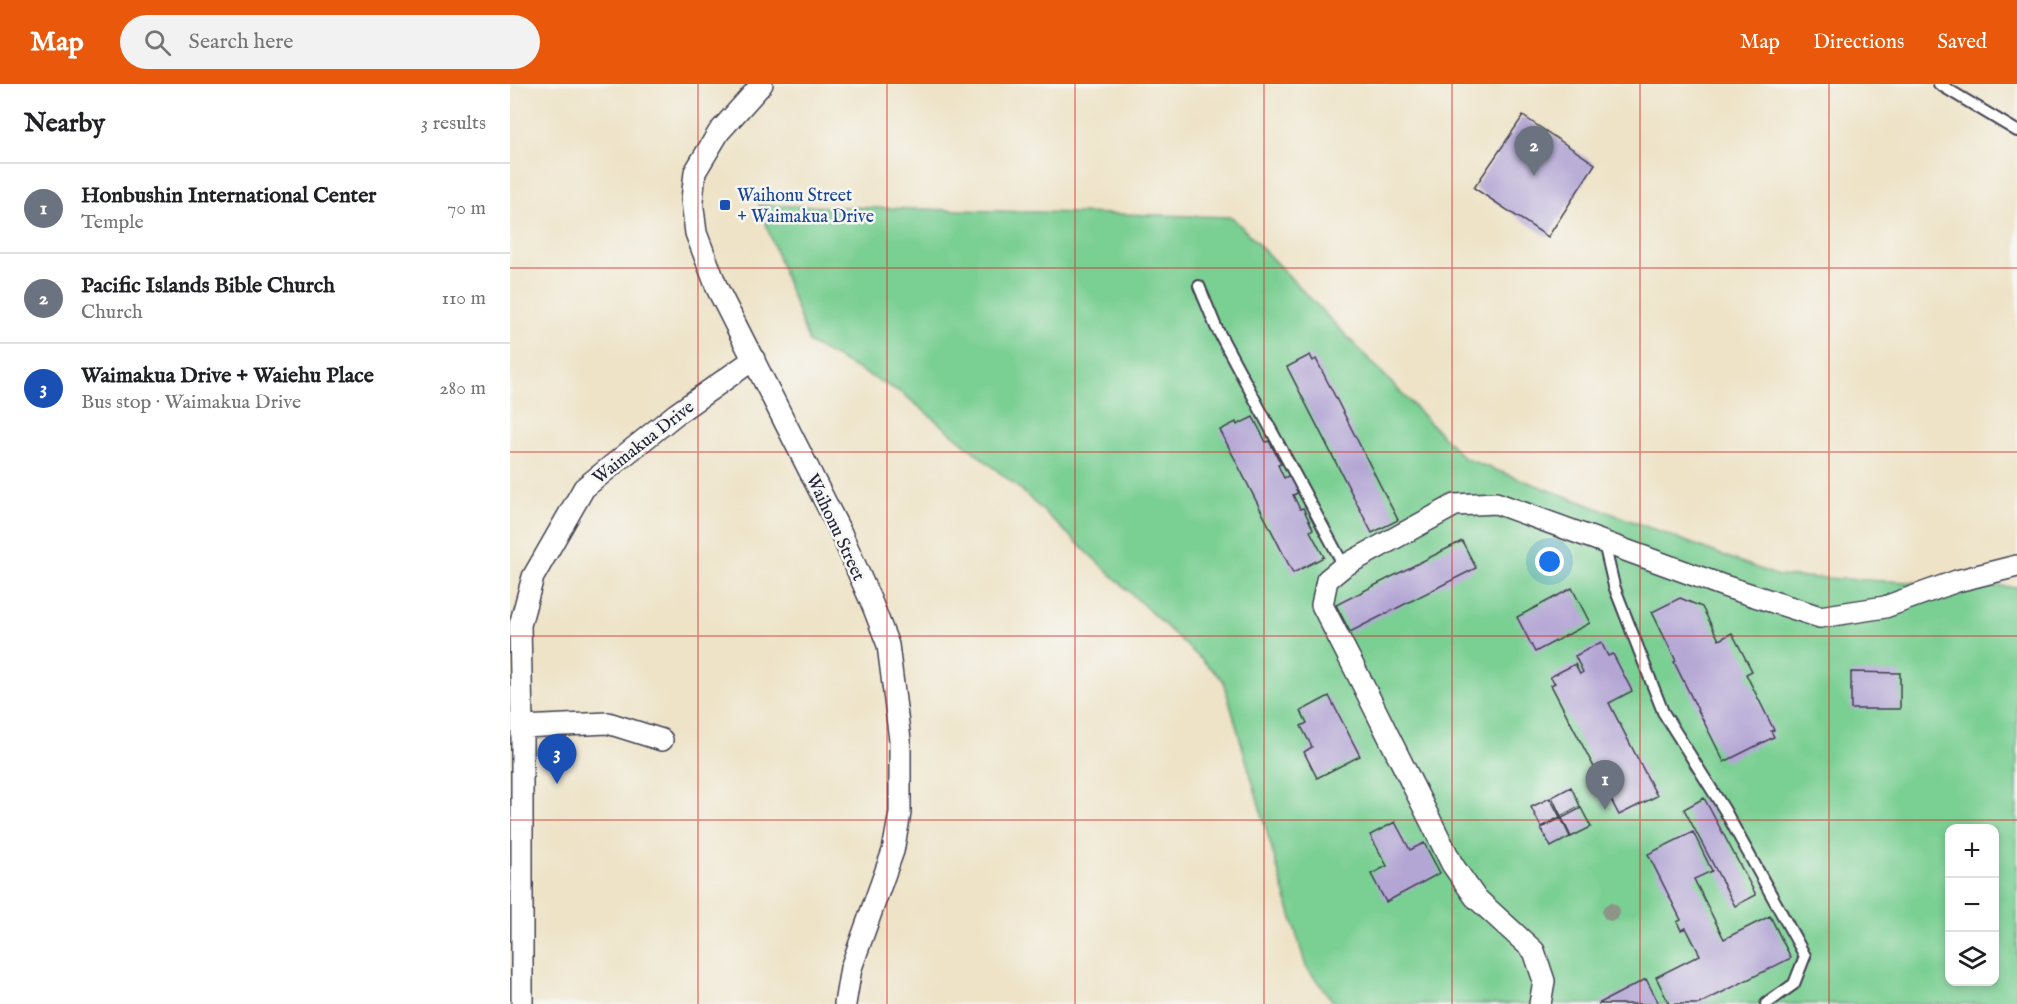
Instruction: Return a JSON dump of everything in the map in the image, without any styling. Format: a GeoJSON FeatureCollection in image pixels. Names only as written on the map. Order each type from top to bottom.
{"type":"FeatureCollection","features":[{"type":"Feature","properties":{"kind":"street","name":"Waihonu Street"},"geometry":{"type":"LineString","coordinates":[[762,84],[719,132],[695,172],[692,200],[696,233],[717,288],[841,533],[888,645],[900,740],[900,813],[893,851],[851,968],[845,1004]]}},
{"type":"Feature","properties":{"kind":"street","name":"Waimakua Drive"},"geometry":{"type":"LineString","coordinates":[[522,1004],[522,727],[515,625],[533,577],[584,488],[676,414],[754,359]]}},
{"type":"Feature","properties":{"kind":"street"},"geometry":{"type":"LineString","coordinates":[[1540,1004],[1544,981],[1534,951],[1475,897],[1452,864],[1322,605],[1327,580],[1344,566],[1455,505],[1496,503],[1724,586],[1820,617],[1885,607],[1957,581],[2017,566]]}},
{"type":"Feature","properties":{"kind":"street"},"geometry":{"type":"LineString","coordinates":[[522,727],[608,723],[662,740]]}},
{"type":"Feature","properties":{"kind":"lane"},"geometry":{"type":"LineString","coordinates":[[1939,84],[2017,131]]}},
{"type":"Feature","properties":{"kind":"lane"},"geometry":{"type":"LineString","coordinates":[[1199,286],[1216,327],[1344,566]]}},
{"type":"Feature","properties":{"kind":"lane"},"geometry":{"type":"LineString","coordinates":[[1604,543],[1614,585],[1663,712],[1725,809],[1805,956],[1794,984],[1766,1004]]}},
{"type":"Feature","properties":{"kind":"green space"},"geometry":{"type":"Polygon","coordinates":[[[759,205],[1232,217],[1464,458],[1778,576],[2017,587],[2017,1004],[1335,1004],[1306,967],[1223,680],[1021,490],[902,393],[809,343],[759,205]]]}},
{"type":"Feature","properties":{"kind":"building"},"geometry":{"type":"Polygon","coordinates":[[[1523,116],[1595,164],[1548,237],[1474,188],[1523,116]]]}},
{"type":"Feature","properties":{"kind":"building"},"geometry":{"type":"Polygon","coordinates":[[[1310,355],[1313,361],[1316,359],[1398,520],[1372,533],[1287,367],[1310,355]]]}},
{"type":"Feature","properties":{"kind":"building"},"geometry":{"type":"Polygon","coordinates":[[[1253,417],[1281,464],[1278,465],[1284,478],[1292,474],[1300,492],[1293,495],[1300,509],[1303,508],[1313,529],[1310,531],[1324,557],[1293,573],[1220,430],[1253,417]]]}},
{"type":"Feature","properties":{"kind":"building"},"geometry":{"type":"Polygon","coordinates":[[[1462,541],[1476,568],[1350,632],[1336,605],[1462,541]]]}},
{"type":"Feature","properties":{"kind":"building"},"geometry":{"type":"Polygon","coordinates":[[[1572,588],[1590,623],[1535,652],[1517,617],[1572,588]]]}},
{"type":"Feature","properties":{"kind":"building"},"geometry":{"type":"Polygon","coordinates":[[[1680,598],[1702,607],[1719,640],[1732,633],[1752,671],[1746,674],[1774,730],[1771,731],[1774,737],[1724,762],[1674,662],[1676,661],[1652,612],[1680,598]]]}},
{"type":"Feature","properties":{"kind":"building"},"geometry":{"type":"Polygon","coordinates":[[[1601,642],[1608,656],[1613,654],[1632,691],[1609,703],[1657,796],[1619,815],[1551,685],[1555,683],[1550,677],[1575,664],[1580,674],[1583,672],[1575,656],[1601,642]]]}},
{"type":"Feature","properties":{"kind":"building"},"geometry":{"type":"Polygon","coordinates":[[[1851,672],[1900,673],[1900,709],[1851,709],[1851,672]]]}},
{"type":"Feature","properties":{"kind":"building"},"geometry":{"type":"Polygon","coordinates":[[[1329,696],[1360,756],[1317,778],[1304,752],[1312,747],[1301,726],[1307,723],[1301,711],[1329,696]]]}},
{"type":"Feature","properties":{"kind":"building"},"geometry":{"type":"Polygon","coordinates":[[[1571,787],[1580,806],[1561,816],[1552,797],[1571,787]]]}},
{"type":"Feature","properties":{"kind":"building"},"geometry":{"type":"Polygon","coordinates":[[[1550,798],[1560,817],[1541,827],[1531,807],[1550,798]]]}},
{"type":"Feature","properties":{"kind":"building"},"geometry":{"type":"Polygon","coordinates":[[[1704,798],[1756,895],[1735,906],[1684,809],[1704,798]]]}},
{"type":"Feature","properties":{"kind":"building"},"geometry":{"type":"Polygon","coordinates":[[[1581,808],[1591,827],[1571,837],[1562,818],[1581,808]]]}},
{"type":"Feature","properties":{"kind":"building"},"geometry":{"type":"Polygon","coordinates":[[[1561,818],[1570,837],[1551,847],[1541,828],[1561,818]]]}},
{"type":"Feature","properties":{"kind":"building"},"geometry":{"type":"Polygon","coordinates":[[[1395,822],[1410,850],[1424,843],[1440,873],[1386,902],[1371,874],[1387,866],[1370,835],[1395,822]]]}},
{"type":"Feature","properties":{"kind":"building"},"geometry":{"type":"Polygon","coordinates":[[[1693,832],[1712,871],[1694,879],[1724,939],[1770,916],[1791,958],[1699,1004],[1669,1004],[1656,977],[1700,955],[1686,928],[1681,930],[1677,922],[1681,920],[1648,854],[1693,832]]]}},
{"type":"Feature","properties":{"kind":"building"},"geometry":{"type":"Polygon","coordinates":[[[1646,979],[1659,1004],[1598,1004],[1646,979]]]}},
{"type":"Feature","properties":{"kind":"place","name":"Pacific Islands Bible Church"},"geometry":{"type":"Point","coordinates":[1534,176]}},
{"type":"Feature","properties":{"kind":"place","name":"Waihonu Street + Waimakua Drive"},"geometry":{"type":"Point","coordinates":[725,205]}},
{"type":"Feature","properties":{"kind":"place","name":"Waimakua Drive + Waiehu Place"},"geometry":{"type":"Point","coordinates":[557,784]}},
{"type":"Feature","properties":{"kind":"place","name":"Honbushin International Center"},"geometry":{"type":"Point","coordinates":[1605,810]}}]}
